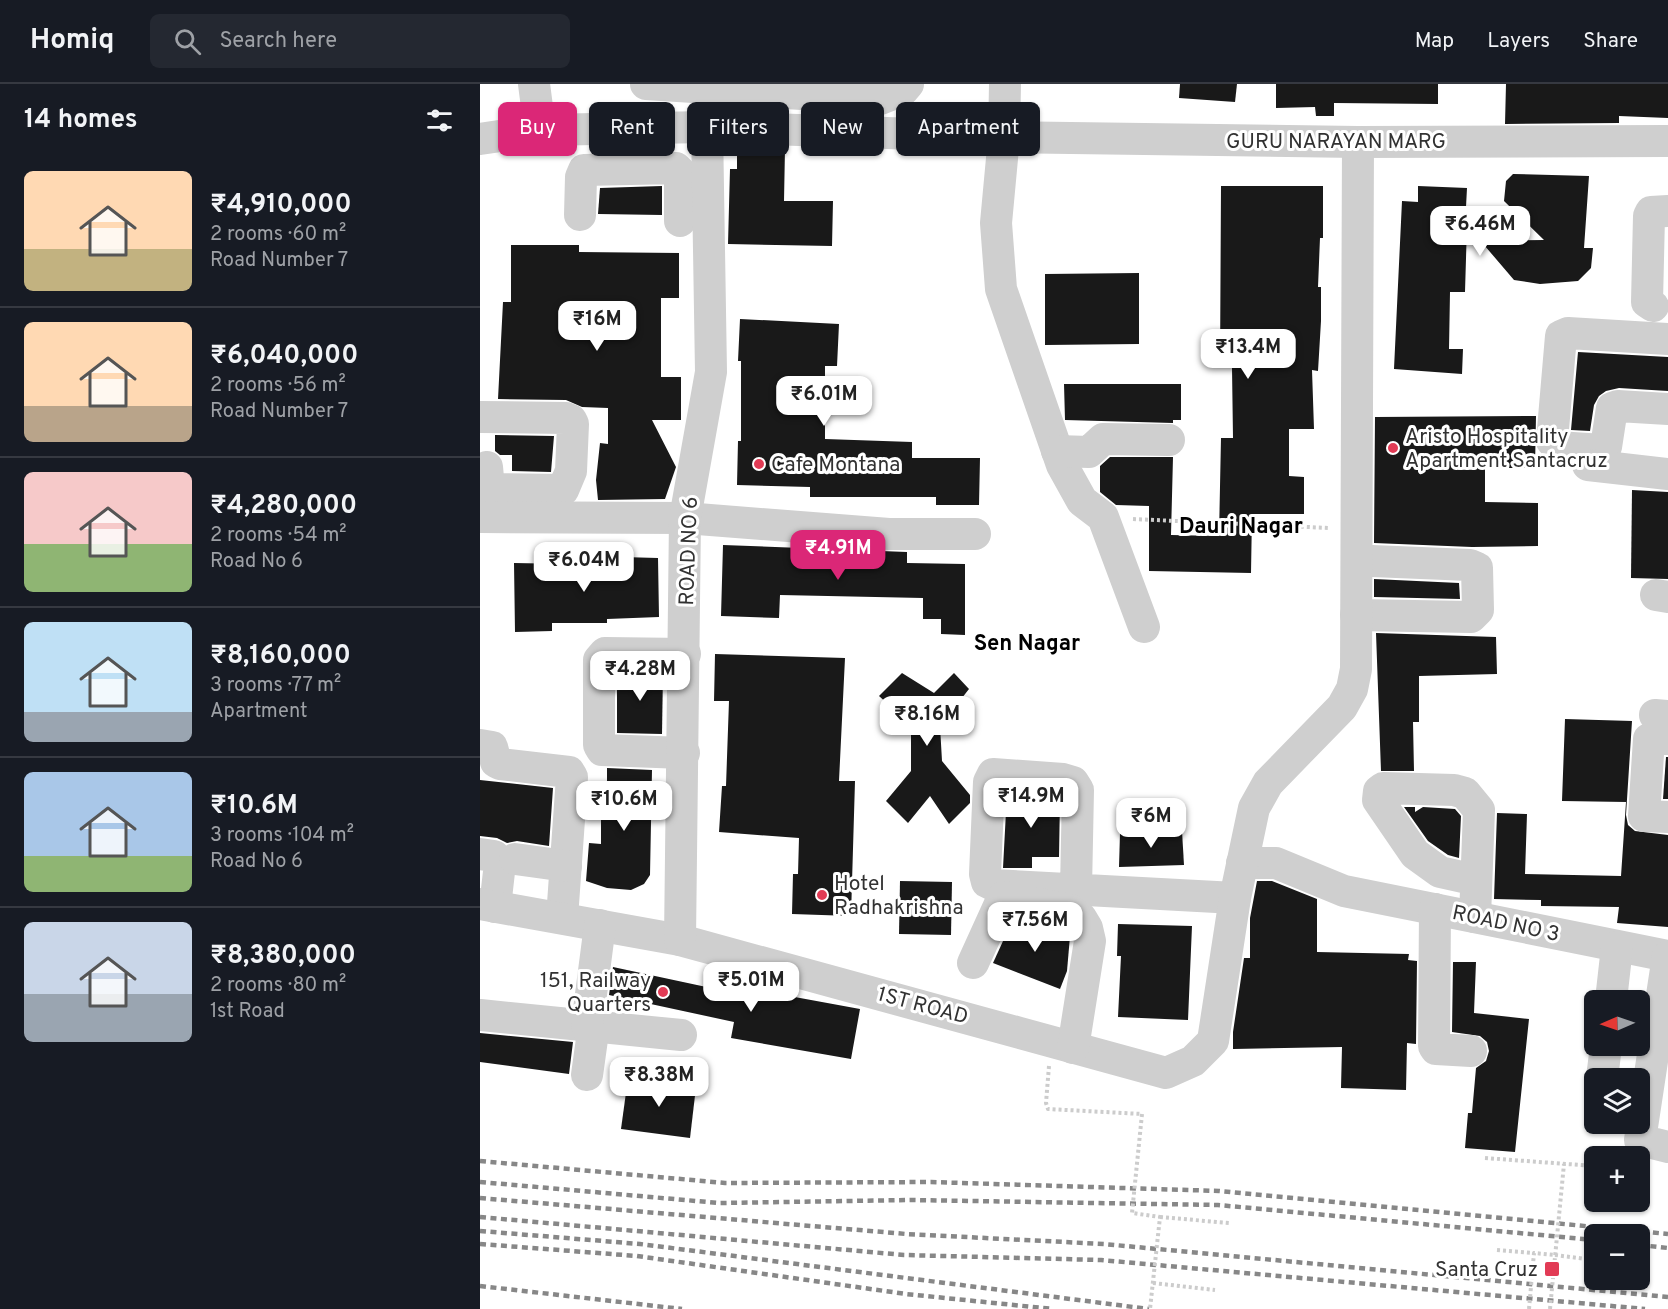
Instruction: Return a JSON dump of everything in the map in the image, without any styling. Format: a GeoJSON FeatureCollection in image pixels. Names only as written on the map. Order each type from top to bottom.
{"type":"FeatureCollection","features":[{"type":"Feature","properties":{"kind":"street"},"geometry":{"type":"LineString","coordinates":[[534,84],[536,102]]}},
{"type":"Feature","properties":{"kind":"street"},"geometry":{"type":"LineString","coordinates":[[646,84],[880,99],[903,90],[908,84]]}},
{"type":"Feature","properties":{"kind":"street"},"geometry":{"type":"LineString","coordinates":[[1005,84],[1005,102]]}},
{"type":"Feature","properties":{"kind":"street","name":"GURU NARAYAN MARG"},"geometry":{"type":"LineString","coordinates":[[789,130],[896,133]]}},
{"type":"Feature","properties":{"kind":"street","name":"GURU NARAYAN MARG"},"geometry":{"type":"LineString","coordinates":[[480,139],[498,136]]}},
{"type":"Feature","properties":{"kind":"street","name":"GURU NARAYAN MARG"},"geometry":{"type":"LineString","coordinates":[[1040,138],[1358,142],[1668,141]]}},
{"type":"Feature","properties":{"kind":"street","name":"1ST ROAD"},"geometry":{"type":"LineString","coordinates":[[488,906],[680,940],[1166,1073],[1193,1061],[1213,1041],[1235,898],[1254,808],[1268,783],[1342,707],[1352,689],[1356,669],[1358,142]]}},
{"type":"Feature","properties":{"kind":"street"},"geometry":{"type":"LineString","coordinates":[[640,156],[640,169]]}},
{"type":"Feature","properties":{"kind":"street","name":"ROAD NO 6"},"geometry":{"type":"LineString","coordinates":[[680,940],[675,753],[676,654],[685,518],[711,372],[684,221],[699,156]]}},
{"type":"Feature","properties":{"kind":"street"},"geometry":{"type":"LineString","coordinates":[[1002,156],[996,223],[1001,289],[1070,483],[1082,501],[1103,517],[1144,627]]}},
{"type":"Feature","properties":{"kind":"street"},"geometry":{"type":"LineString","coordinates":[[580,215],[580,177],[584,170],[679,169],[684,221]]}},
{"type":"Feature","properties":{"kind":"street"},"geometry":{"type":"LineString","coordinates":[[1653,306],[1647,302],[1649,216],[1652,212],[1668,211]]}},
{"type":"Feature","properties":{"kind":"street"},"geometry":{"type":"LineString","coordinates":[[1668,339],[1569,333],[1561,336],[1552,441],[1557,447],[1603,450],[1606,447],[1612,408],[1668,409]]}},
{"type":"Feature","properties":{"kind":"street"},"geometry":{"type":"LineString","coordinates":[[480,417],[572,420],[571,471],[561,504]]}},
{"type":"Feature","properties":{"kind":"street"},"geometry":{"type":"LineString","coordinates":[[1057,451],[1089,452],[1103,439],[1169,440]]}},
{"type":"Feature","properties":{"kind":"street"},"geometry":{"type":"LineString","coordinates":[[1588,465],[1668,474]]}},
{"type":"Feature","properties":{"kind":"street"},"geometry":{"type":"LineString","coordinates":[[484,493],[685,518],[889,534],[975,534]]}},
{"type":"Feature","properties":{"kind":"street"},"geometry":{"type":"LineString","coordinates":[[1356,615],[1471,617],[1478,610],[1477,568],[1470,565],[1372,561]]}},
{"type":"Feature","properties":{"kind":"street"},"geometry":{"type":"LineString","coordinates":[[675,753],[602,750],[599,745],[599,660],[605,652],[676,654]]}},
{"type":"Feature","properties":{"kind":"street"},"geometry":{"type":"LineString","coordinates":[[1664,723],[1649,739],[1644,816],[1668,817]]}},
{"type":"Feature","properties":{"kind":"street"},"geometry":{"type":"LineString","coordinates":[[480,744],[492,747],[496,762],[500,764],[569,772],[572,777],[562,918]]}},
{"type":"Feature","properties":{"kind":"street"},"geometry":{"type":"LineString","coordinates":[[480,854],[494,856],[501,863],[488,906]]}},
{"type":"Feature","properties":{"kind":"street"},"geometry":{"type":"LineString","coordinates":[[515,859],[566,866]]}},
{"type":"Feature","properties":{"kind":"street","name":"ROAD NO 3"},"geometry":{"type":"LineString","coordinates":[[1242,863],[1288,866],[1344,891],[1668,956]]}},
{"type":"Feature","properties":{"kind":"street"},"geometry":{"type":"LineString","coordinates":[[1474,917],[1476,880]]}},
{"type":"Feature","properties":{"kind":"street"},"geometry":{"type":"LineString","coordinates":[[1076,889],[1235,898]]}},
{"type":"Feature","properties":{"kind":"street"},"geometry":{"type":"LineString","coordinates":[[973,963],[1004,897],[1070,910],[1081,918],[1090,941],[1072,1048]]}},
{"type":"Feature","properties":{"kind":"street"},"geometry":{"type":"LineString","coordinates":[[1435,909],[1434,1046],[1436,1049],[1471,1051]]}},
{"type":"Feature","properties":{"kind":"street"},"geometry":{"type":"LineString","coordinates":[[587,1075],[592,1039],[587,1026],[600,925]]}},
{"type":"Feature","properties":{"kind":"street"},"geometry":{"type":"LineString","coordinates":[[1612,990],[1617,947]]}},
{"type":"Feature","properties":{"kind":"street"},"geometry":{"type":"LineString","coordinates":[[1641,1137],[1668,956]]}},
{"type":"Feature","properties":{"kind":"street"},"geometry":{"type":"LineString","coordinates":[[480,1014],[681,1035]]}},
{"type":"Feature","properties":{"kind":"path"},"geometry":{"type":"LineString","coordinates":[[1103,517],[1357,529]]}},
{"type":"Feature","properties":{"kind":"path"},"geometry":{"type":"LineString","coordinates":[[1048,1071],[1046,1103],[1048,1109],[1142,1114],[1132,1213],[1229,1223]]}},
{"type":"Feature","properties":{"kind":"path"},"geometry":{"type":"LineString","coordinates":[[1485,1158],[1584,1165]]}},
{"type":"Feature","properties":{"kind":"path"},"geometry":{"type":"LineString","coordinates":[[1550,1309],[1564,1164]]}},
{"type":"Feature","properties":{"kind":"path"},"geometry":{"type":"LineString","coordinates":[[1150,1309],[1160,1217]]}},
{"type":"Feature","properties":{"kind":"path"},"geometry":{"type":"LineString","coordinates":[[1497,1250],[1584,1259]]}},
{"type":"Feature","properties":{"kind":"path"},"geometry":{"type":"LineString","coordinates":[[1529,1309],[1534,1253]]}},
{"type":"Feature","properties":{"kind":"path"},"geometry":{"type":"LineString","coordinates":[[1153,1283],[1215,1290]]}},
{"type":"Feature","properties":{"kind":"building"},"geometry":{"type":"Polygon","coordinates":[[[1180,84],[1237,84],[1235,102],[1179,98],[1180,84]]]}},
{"type":"Feature","properties":{"kind":"building"},"geometry":{"type":"Polygon","coordinates":[[[1276,84],[1438,84],[1438,104],[1334,103],[1334,116],[1316,116],[1315,107],[1276,108],[1276,84]]]}},
{"type":"Feature","properties":{"kind":"building"},"geometry":{"type":"Polygon","coordinates":[[[1506,84],[1668,84],[1668,118],[1619,116],[1619,123],[1505,124],[1506,84]]]}},
{"type":"Feature","properties":{"kind":"building"},"geometry":{"type":"Polygon","coordinates":[[[737,156],[785,156],[784,201],[833,201],[832,246],[728,244],[730,169],[737,169],[737,156]]]}},
{"type":"Feature","properties":{"kind":"building"},"geometry":{"type":"Polygon","coordinates":[[[1513,174],[1589,176],[1584,248],[1593,248],[1591,268],[1578,281],[1540,284],[1514,280],[1467,225],[1465,292],[1450,292],[1449,349],[1463,349],[1462,374],[1394,369],[1402,201],[1418,202],[1418,186],[1467,188],[1466,207],[1484,207],[1482,241],[1544,240],[1504,201],[1506,181],[1513,174]]]}},
{"type":"Feature","properties":{"kind":"building"},"geometry":{"type":"Polygon","coordinates":[[[662,186],[662,215],[598,214],[600,188],[662,186]]]}},
{"type":"Feature","properties":{"kind":"building"},"geometry":{"type":"Polygon","coordinates":[[[1221,186],[1323,186],[1323,238],[1320,238],[1318,287],[1321,287],[1321,321],[1318,371],[1312,370],[1314,429],[1289,429],[1289,476],[1304,477],[1304,514],[1252,514],[1251,573],[1149,571],[1149,506],[1116,505],[1100,492],[1100,466],[1110,457],[1173,457],[1171,535],[1219,536],[1221,438],[1233,438],[1232,368],[1220,368],[1221,186]]]}},
{"type":"Feature","properties":{"kind":"building"},"geometry":{"type":"Polygon","coordinates":[[[511,245],[579,245],[579,252],[679,253],[679,298],[661,298],[661,377],[681,377],[681,420],[652,420],[676,467],[665,499],[598,500],[596,480],[600,443],[608,444],[608,408],[582,407],[566,400],[498,399],[503,302],[511,302],[511,245]]]}},
{"type":"Feature","properties":{"kind":"building"},"geometry":{"type":"Polygon","coordinates":[[[1139,273],[1139,344],[1045,345],[1045,274],[1139,273]]]}},
{"type":"Feature","properties":{"kind":"building"},"geometry":{"type":"Polygon","coordinates":[[[740,319],[839,324],[837,366],[825,366],[825,439],[912,442],[912,458],[980,458],[979,505],[936,505],[936,497],[810,497],[810,487],[737,485],[738,441],[741,441],[741,361],[738,361],[740,319]]]}},
{"type":"Feature","properties":{"kind":"building"},"geometry":{"type":"Polygon","coordinates":[[[1578,352],[1668,357],[1668,391],[1619,388],[1606,391],[1599,396],[1594,405],[1590,431],[1571,430],[1578,352]]]}},
{"type":"Feature","properties":{"kind":"building"},"geometry":{"type":"Polygon","coordinates":[[[1064,384],[1181,384],[1181,420],[1173,420],[1173,423],[1065,420],[1064,384]]]}},
{"type":"Feature","properties":{"kind":"building"},"geometry":{"type":"Polygon","coordinates":[[[1536,416],[1535,468],[1485,468],[1485,502],[1538,503],[1538,546],[1472,547],[1374,543],[1375,417],[1536,416]]]}},
{"type":"Feature","properties":{"kind":"building"},"geometry":{"type":"Polygon","coordinates":[[[495,435],[554,436],[551,472],[512,471],[512,455],[500,455],[495,451],[495,435]]]}},
{"type":"Feature","properties":{"kind":"building"},"geometry":{"type":"Polygon","coordinates":[[[1632,490],[1668,492],[1668,579],[1631,578],[1632,490]]]}},
{"type":"Feature","properties":{"kind":"building"},"geometry":{"type":"Polygon","coordinates":[[[723,545],[907,552],[907,563],[965,564],[965,635],[941,634],[941,619],[923,619],[923,598],[780,595],[779,618],[721,616],[723,545]]]}},
{"type":"Feature","properties":{"kind":"building"},"geometry":{"type":"Polygon","coordinates":[[[622,557],[658,558],[659,617],[607,619],[607,623],[552,623],[552,631],[515,632],[514,563],[622,565],[622,557]]]}},
{"type":"Feature","properties":{"kind":"building"},"geometry":{"type":"Polygon","coordinates":[[[1374,579],[1459,583],[1460,599],[1374,597],[1374,579]]]}},
{"type":"Feature","properties":{"kind":"building"},"geometry":{"type":"Polygon","coordinates":[[[1376,633],[1496,637],[1497,674],[1419,676],[1419,722],[1413,722],[1414,771],[1381,771],[1376,633]]]}},
{"type":"Feature","properties":{"kind":"building"},"geometry":{"type":"Polygon","coordinates":[[[715,654],[845,658],[839,781],[855,781],[851,916],[792,914],[793,874],[798,874],[799,838],[719,832],[722,786],[726,786],[729,701],[714,701],[715,654]]]}},
{"type":"Feature","properties":{"kind":"building"},"geometry":{"type":"Polygon","coordinates":[[[617,671],[663,672],[662,734],[617,733],[617,671]]]}},
{"type":"Feature","properties":{"kind":"building"},"geometry":{"type":"Polygon","coordinates":[[[902,673],[934,693],[954,673],[969,689],[940,726],[942,761],[970,795],[970,803],[949,824],[930,796],[908,823],[886,801],[911,771],[911,725],[879,696],[902,673]]]}},
{"type":"Feature","properties":{"kind":"building"},"geometry":{"type":"Polygon","coordinates":[[[1565,719],[1632,721],[1626,815],[1628,825],[1635,831],[1668,835],[1668,927],[1617,923],[1619,907],[1541,906],[1541,900],[1494,899],[1497,813],[1527,814],[1525,874],[1621,876],[1626,802],[1562,801],[1565,719]]]}},
{"type":"Feature","properties":{"kind":"building"},"geometry":{"type":"Polygon","coordinates":[[[1666,757],[1668,757],[1668,799],[1663,799],[1666,757]]]}},
{"type":"Feature","properties":{"kind":"building"},"geometry":{"type":"Polygon","coordinates":[[[607,768],[652,770],[650,875],[644,884],[631,890],[607,888],[586,881],[589,843],[601,844],[601,807],[607,807],[607,768]]]}},
{"type":"Feature","properties":{"kind":"building"},"geometry":{"type":"Polygon","coordinates":[[[480,780],[553,788],[549,846],[517,841],[507,843],[497,838],[480,836],[480,780]]]}},
{"type":"Feature","properties":{"kind":"building"},"geometry":{"type":"Polygon","coordinates":[[[1007,793],[1060,797],[1059,857],[1032,857],[1032,868],[1003,868],[1007,793]]]}},
{"type":"Feature","properties":{"kind":"building"},"geometry":{"type":"Polygon","coordinates":[[[1404,807],[1415,807],[1415,812],[1423,807],[1455,809],[1461,816],[1459,858],[1448,855],[1428,841],[1404,807]]]}},
{"type":"Feature","properties":{"kind":"building"},"geometry":{"type":"Polygon","coordinates":[[[1182,831],[1184,865],[1119,867],[1120,833],[1182,831]]]}},
{"type":"Feature","properties":{"kind":"building"},"geometry":{"type":"Polygon","coordinates":[[[900,881],[952,882],[951,935],[899,934],[900,881]]]}},
{"type":"Feature","properties":{"kind":"building"},"geometry":{"type":"Polygon","coordinates":[[[1257,881],[1272,881],[1317,899],[1317,952],[1409,954],[1408,960],[1417,961],[1416,1044],[1407,1043],[1406,1090],[1341,1088],[1342,1047],[1233,1049],[1233,1032],[1244,958],[1250,958],[1250,918],[1257,881]]]}},
{"type":"Feature","properties":{"kind":"building"},"geometry":{"type":"Polygon","coordinates":[[[1014,917],[1070,936],[1067,971],[1060,989],[993,963],[1014,917]]]}},
{"type":"Feature","properties":{"kind":"building"},"geometry":{"type":"Polygon","coordinates":[[[1118,924],[1192,926],[1188,1020],[1118,1017],[1121,956],[1117,956],[1118,924]]]}},
{"type":"Feature","properties":{"kind":"building"},"geometry":{"type":"Polygon","coordinates":[[[1453,962],[1476,962],[1474,1013],[1529,1019],[1515,1152],[1465,1148],[1468,1113],[1472,1113],[1476,1068],[1486,1061],[1489,1051],[1487,1042],[1480,1036],[1452,1032],[1453,962]]]}},
{"type":"Feature","properties":{"kind":"building"},"geometry":{"type":"Polygon","coordinates":[[[613,967],[739,994],[740,987],[860,1009],[851,1059],[731,1038],[734,1022],[609,995],[613,967]]]}},
{"type":"Feature","properties":{"kind":"building"},"geometry":{"type":"Polygon","coordinates":[[[480,1033],[573,1042],[569,1074],[480,1062],[480,1033]]]}},
{"type":"Feature","properties":{"kind":"building"},"geometry":{"type":"Polygon","coordinates":[[[628,1078],[696,1087],[690,1138],[621,1129],[628,1078]]]}},
{"type":"Feature","properties":{"kind":"railway"},"geometry":{"type":"LineString","coordinates":[[480,1161],[725,1183],[931,1182],[1219,1191],[1668,1234]]}},
{"type":"Feature","properties":{"kind":"railway"},"geometry":{"type":"LineString","coordinates":[[480,1182],[719,1203],[910,1200],[1218,1205],[1584,1239]]}},
{"type":"Feature","properties":{"kind":"railway"},"geometry":{"type":"LineString","coordinates":[[480,1198],[906,1234],[1104,1244],[1668,1297]]}},
{"type":"Feature","properties":{"kind":"railway"},"geometry":{"type":"LineString","coordinates":[[480,1217],[904,1255],[1101,1260],[1645,1309]]}},
{"type":"Feature","properties":{"kind":"railway"},"geometry":{"type":"LineString","coordinates":[[480,1231],[640,1244],[1149,1309]]}},
{"type":"Feature","properties":{"kind":"railway"},"geometry":{"type":"LineString","coordinates":[[480,1244],[637,1256],[906,1294],[1053,1309]]}},
{"type":"Feature","properties":{"kind":"railway"},"geometry":{"type":"LineString","coordinates":[[1650,1246],[1668,1248]]}},
{"type":"Feature","properties":{"kind":"railway"},"geometry":{"type":"LineString","coordinates":[[480,1286],[682,1309]]}},
{"type":"Feature","properties":{"kind":"place","name":"Aristo Hospitality Apartment Santacruz"},"geometry":{"type":"Point","coordinates":[1393,448]}},
{"type":"Feature","properties":{"kind":"place","name":"Cafe Montana"},"geometry":{"type":"Point","coordinates":[759,464]}},
{"type":"Feature","properties":{"kind":"place","name":"Hotel Radhakrishna"},"geometry":{"type":"Point","coordinates":[822,895]}},
{"type":"Feature","properties":{"kind":"place","name":"151, Railway Quarters"},"geometry":{"type":"Point","coordinates":[663,992]}},
{"type":"Feature","properties":{"kind":"place","name":"Santa Cruz"},"geometry":{"type":"Point","coordinates":[1552,1269]}},
{"type":"Feature","properties":{"kind":"district","name":"Dauri Nagar"},"geometry":{"type":"Point","coordinates":[1241,525]}},
{"type":"Feature","properties":{"kind":"district","name":"Sen Nagar"},"geometry":{"type":"Point","coordinates":[1027,642]}}]}
